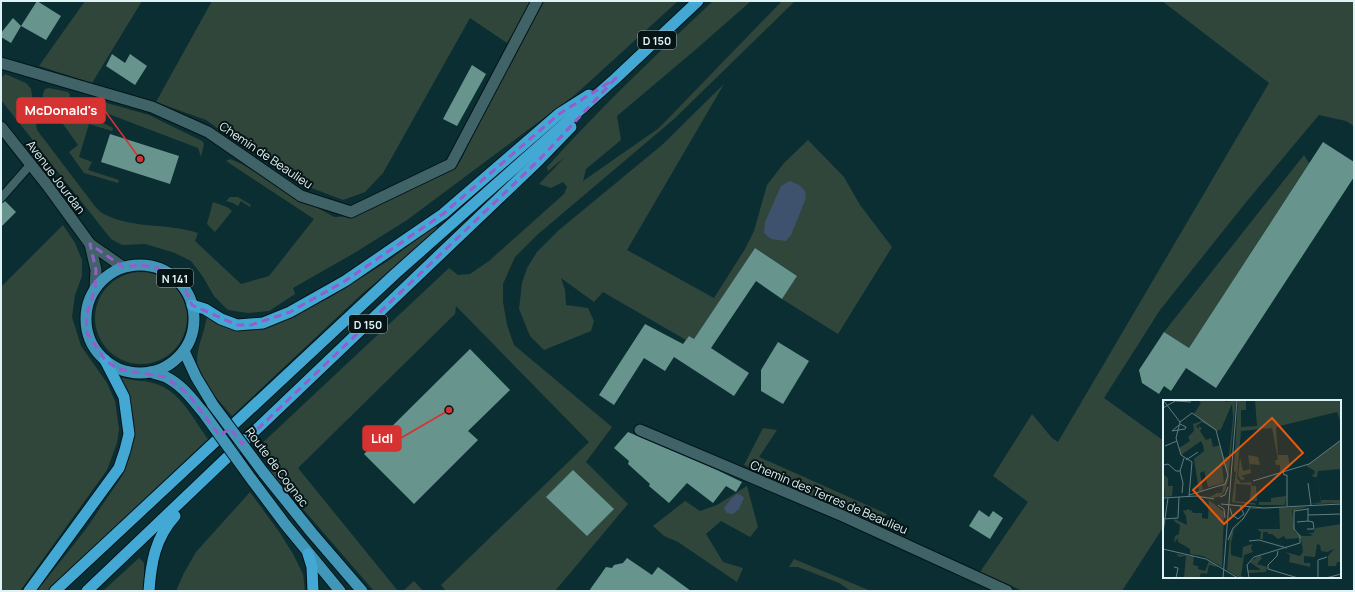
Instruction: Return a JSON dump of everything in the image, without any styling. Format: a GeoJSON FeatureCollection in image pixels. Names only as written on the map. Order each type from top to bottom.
{"type":"FeatureCollection","features":[{"type":"Feature","properties":{"kind":"highway","name":"D 150"},"geometry":{"type":"LineString","coordinates":[[55,591],[395,274],[616,78],[698,1]]}},
{"type":"Feature","properties":{"kind":"highway","name":"D 150"},"geometry":{"type":"LineString","coordinates":[[88,591],[539,160],[616,78]]}},
{"type":"Feature","properties":{"kind":"highway"},"geometry":{"type":"LineString","coordinates":[[192,305],[205,309],[221,319],[237,325],[263,323],[290,312],[345,281],[443,214],[559,114],[616,78]]}},
{"type":"Feature","properties":{"kind":"highway"},"geometry":{"type":"LineString","coordinates":[[29,591],[119,468],[125,450],[129,434],[124,397],[105,360]]}},
{"type":"Feature","properties":{"kind":"highway"},"geometry":{"type":"LineString","coordinates":[[149,591],[150,567],[156,546],[168,524],[198,487]]}},
{"type":"Feature","properties":{"kind":"highway"},"geometry":{"type":"LineString","coordinates":[[308,554],[312,567],[313,591]]}},
{"type":"Feature","properties":{"kind":"main road","name":"N 141"},"geometry":{"type":"LineString","coordinates":[[141,265],[158,268],[173,276],[185,289],[192,305],[194,317],[193,329],[190,340],[184,350],[175,361],[163,368],[150,372],[134,373],[118,369],[105,360],[94,348],[87,332],[86,316],[89,300],[95,288],[109,274],[123,267],[141,265]]}},
{"type":"Feature","properties":{"kind":"main road","name":"Route de Cognac"},"geometry":{"type":"LineString","coordinates":[[184,350],[196,378],[213,405],[312,534],[362,591]]}},
{"type":"Feature","properties":{"kind":"main road","name":"N 141"},"geometry":{"type":"LineString","coordinates":[[150,372],[166,377],[187,393],[203,412],[308,554],[340,591]]}},
{"type":"Feature","properties":{"kind":"street","name":"Chemin de Beaulieu"},"geometry":{"type":"LineString","coordinates":[[1,63],[152,107],[208,132],[301,196],[351,212],[451,164],[537,1]]}},
{"type":"Feature","properties":{"kind":"street","name":"Avenue Jourdan"},"geometry":{"type":"LineString","coordinates":[[1,127],[31,164],[90,244],[123,267]]}},
{"type":"Feature","properties":{"kind":"street","name":"Avenue Jourdan"},"geometry":{"type":"LineString","coordinates":[[90,244],[96,270],[95,288]]}},
{"type":"Feature","properties":{"kind":"street","name":"Chemin des Terres de Beaulieu"},"geometry":{"type":"LineString","coordinates":[[640,430],[843,516],[1003,590]]}},
{"type":"Feature","properties":{"kind":"lane"},"geometry":{"type":"LineString","coordinates":[[1,198],[31,164]]}},
{"type":"Feature","properties":{"kind":"highlighted area"},"geometry":{"type":"Polygon","coordinates":[[[616,78],[539,160],[242,444],[230,428],[220,436],[187,393],[165,377],[118,369],[105,360],[87,333],[86,316],[95,289],[96,270],[90,244],[123,267],[141,265],[158,268],[173,276],[185,289],[192,305],[237,325],[251,325],[290,312],[345,281],[443,214],[559,114],[616,78]]]}},
{"type":"Feature","properties":{"kind":"green space"},"geometry":{"type":"Polygon","coordinates":[[[85,1],[142,1],[92,83],[39,66],[85,1]]]}},
{"type":"Feature","properties":{"kind":"green space"},"geometry":{"type":"Polygon","coordinates":[[[212,1],[533,1],[507,43],[470,18],[383,173],[365,192],[343,200],[309,187],[237,142],[206,120],[156,102],[212,1]]]}},
{"type":"Feature","properties":{"kind":"green space"},"geometry":{"type":"Polygon","coordinates":[[[538,1],[678,1],[576,94],[407,220],[356,252],[293,288],[295,294],[269,311],[248,313],[228,310],[214,296],[203,277],[191,261],[175,253],[145,244],[122,245],[111,239],[1,100],[1,79],[5,74],[26,83],[31,89],[37,130],[94,205],[102,213],[128,222],[175,228],[198,233],[195,241],[241,284],[269,276],[314,219],[226,161],[230,159],[242,164],[334,217],[353,216],[460,162],[538,1]]]}},
{"type":"Feature","properties":{"kind":"green space"},"geometry":{"type":"Polygon","coordinates":[[[713,1],[751,1],[617,116],[621,140],[586,169],[583,181],[659,128],[782,1],[795,1],[674,119],[537,235],[515,257],[503,284],[503,302],[507,325],[514,345],[612,427],[586,462],[628,504],[555,591],[446,591],[441,585],[589,442],[456,306],[455,314],[298,468],[398,591],[374,591],[270,471],[272,468],[257,448],[449,268],[458,275],[470,274],[489,261],[564,194],[567,187],[563,182],[551,188],[539,184],[565,157],[548,171],[547,167],[607,103],[713,1]]]}},
{"type":"Feature","properties":{"kind":"green space"},"geometry":{"type":"Polygon","coordinates":[[[1162,1],[1354,1],[1354,126],[1346,121],[1319,115],[1247,201],[1160,310],[1104,398],[1163,440],[1163,528],[1122,591],[1023,591],[980,572],[1028,502],[993,476],[1032,414],[1052,438],[1058,442],[1269,83],[1162,1]]]}},
{"type":"Feature","properties":{"kind":"green space"},"geometry":{"type":"Polygon","coordinates":[[[724,84],[627,250],[714,298],[745,249],[754,231],[767,185],[784,163],[808,140],[844,177],[860,205],[892,247],[838,334],[782,299],[797,276],[755,248],[694,339],[689,336],[686,340],[603,292],[594,302],[561,278],[565,290],[566,305],[588,308],[594,321],[591,331],[544,350],[530,336],[519,309],[522,283],[527,268],[537,252],[559,230],[662,145],[724,84]]]}},
{"type":"Feature","properties":{"kind":"green space"},"geometry":{"type":"Polygon","coordinates":[[[49,88],[68,92],[70,95],[69,106],[113,128],[112,131],[89,124],[79,157],[92,162],[88,170],[119,180],[118,183],[84,173],[69,152],[78,145],[58,117],[55,119],[44,115],[43,94],[45,89],[49,88]]]}},
{"type":"Feature","properties":{"kind":"green space"},"geometry":{"type":"Polygon","coordinates":[[[86,97],[149,115],[202,141],[204,144],[201,157],[198,148],[85,105],[86,97]]]}},
{"type":"Feature","properties":{"kind":"green space"},"geometry":{"type":"Polygon","coordinates":[[[1304,155],[1309,163],[1189,348],[1164,332],[1304,155]]]}},
{"type":"Feature","properties":{"kind":"green space"},"geometry":{"type":"Polygon","coordinates":[[[230,197],[238,197],[251,205],[250,207],[241,201],[238,206],[226,201],[230,197]]]}},
{"type":"Feature","properties":{"kind":"green space"},"geometry":{"type":"Polygon","coordinates":[[[213,202],[227,207],[232,211],[215,232],[207,224],[213,202]]]}},
{"type":"Feature","properties":{"kind":"green space"},"geometry":{"type":"Polygon","coordinates":[[[63,225],[75,243],[82,260],[82,276],[75,295],[72,317],[81,346],[107,383],[115,401],[119,429],[117,443],[107,470],[20,591],[1,591],[1,287],[63,225]]]}},
{"type":"Feature","properties":{"kind":"green space"},"geometry":{"type":"Polygon","coordinates":[[[435,226],[438,229],[405,259],[364,292],[232,416],[204,382],[200,374],[197,359],[207,316],[242,330],[277,322],[329,298],[388,261],[435,226]]]}},
{"type":"Feature","properties":{"kind":"green space"},"geometry":{"type":"Polygon","coordinates":[[[141,272],[159,275],[174,285],[184,300],[187,318],[184,336],[174,351],[159,361],[141,364],[123,361],[108,351],[98,336],[95,318],[98,300],[108,285],[123,275],[141,272]]]}},
{"type":"Feature","properties":{"kind":"green space"},"geometry":{"type":"Polygon","coordinates":[[[120,377],[153,383],[170,391],[185,406],[208,439],[47,591],[37,591],[86,529],[122,476],[130,455],[134,421],[127,395],[120,377]]]}},
{"type":"Feature","properties":{"kind":"green space"},"geometry":{"type":"Polygon","coordinates":[[[763,428],[777,430],[759,457],[887,514],[878,526],[744,465],[763,428]]]}},
{"type":"Feature","properties":{"kind":"green space"},"geometry":{"type":"Polygon","coordinates":[[[747,486],[758,527],[750,537],[721,521],[706,534],[723,562],[743,568],[737,582],[678,542],[664,536],[653,526],[685,501],[700,511],[717,505],[747,486]]]}},
{"type":"Feature","properties":{"kind":"green space"},"geometry":{"type":"Polygon","coordinates":[[[250,492],[280,533],[293,554],[303,574],[305,591],[176,591],[196,552],[250,492]]]}},
{"type":"Feature","properties":{"kind":"green space"},"geometry":{"type":"Polygon","coordinates":[[[139,558],[144,563],[144,591],[103,591],[139,558]]]}},
{"type":"Feature","properties":{"kind":"green space"},"geometry":{"type":"Polygon","coordinates":[[[794,559],[871,591],[851,591],[839,583],[798,567],[789,567],[794,559]]]}},
{"type":"Feature","properties":{"kind":"green space"},"geometry":{"type":"Polygon","coordinates":[[[414,581],[423,591],[403,591],[414,581]]]}},
{"type":"Feature","properties":{"kind":"water"},"geometry":{"type":"Polygon","coordinates":[[[790,181],[799,185],[805,191],[806,198],[791,235],[786,241],[771,239],[764,233],[765,222],[781,186],[790,181]]]}},
{"type":"Feature","properties":{"kind":"water"},"geometry":{"type":"Polygon","coordinates":[[[737,494],[744,498],[739,509],[733,514],[727,513],[724,508],[737,494]]]}},
{"type":"Feature","properties":{"kind":"building"},"geometry":{"type":"Polygon","coordinates":[[[37,1],[61,16],[46,40],[21,26],[37,1]]]}},
{"type":"Feature","properties":{"kind":"building"},"geometry":{"type":"Polygon","coordinates":[[[13,18],[21,26],[11,43],[1,37],[1,33],[13,18]]]}},
{"type":"Feature","properties":{"kind":"building"},"geometry":{"type":"Polygon","coordinates":[[[112,54],[125,63],[130,54],[147,66],[135,85],[106,66],[112,54]]]}},
{"type":"Feature","properties":{"kind":"building"},"geometry":{"type":"Polygon","coordinates":[[[472,65],[486,74],[457,126],[443,119],[472,65]]]}},
{"type":"Feature","properties":{"kind":"building"},"geometry":{"type":"Polygon","coordinates":[[[110,134],[179,156],[170,184],[101,162],[110,134]]]}},
{"type":"Feature","properties":{"kind":"building"},"geometry":{"type":"Polygon","coordinates":[[[1323,142],[1354,162],[1354,177],[1216,388],[1186,368],[1171,391],[1164,386],[1159,394],[1142,383],[1139,370],[1164,332],[1189,348],[1323,142]]]}},
{"type":"Feature","properties":{"kind":"building"},"geometry":{"type":"Polygon","coordinates":[[[5,201],[16,212],[1,227],[1,203],[5,201]]]}},
{"type":"Feature","properties":{"kind":"building"},"geometry":{"type":"Polygon","coordinates":[[[755,248],[797,276],[782,299],[756,281],[711,348],[749,373],[734,396],[674,357],[665,371],[644,358],[614,405],[599,395],[645,324],[683,344],[689,336],[694,339],[755,248]]]}},
{"type":"Feature","properties":{"kind":"building"},"geometry":{"type":"Polygon","coordinates":[[[778,342],[809,361],[783,404],[761,391],[761,370],[778,342]]]}},
{"type":"Feature","properties":{"kind":"building"},"geometry":{"type":"Polygon","coordinates":[[[470,349],[510,390],[468,431],[478,440],[414,504],[364,454],[470,349]]]}},
{"type":"Feature","properties":{"kind":"building"},"geometry":{"type":"Polygon","coordinates":[[[628,432],[742,482],[736,492],[726,486],[713,503],[687,483],[669,503],[649,486],[650,484],[628,464],[629,461],[614,448],[628,432]]]}},
{"type":"Feature","properties":{"kind":"building"},"geometry":{"type":"Polygon","coordinates":[[[573,470],[614,509],[587,536],[546,497],[573,470]]]}},
{"type":"Feature","properties":{"kind":"building"},"geometry":{"type":"Polygon","coordinates":[[[979,510],[989,517],[993,511],[1003,518],[990,539],[969,526],[979,510]]]}},
{"type":"Feature","properties":{"kind":"building"},"geometry":{"type":"Polygon","coordinates":[[[627,558],[652,575],[658,567],[691,591],[589,591],[606,567],[612,568],[614,565],[623,563],[627,558]]]}},
{"type":"Feature","properties":{"kind":"place","name":"McDonald's"},"geometry":{"type":"Point","coordinates":[140,159]}},
{"type":"Feature","properties":{"kind":"place","name":"Lidl"},"geometry":{"type":"Point","coordinates":[449,410]}}]}
